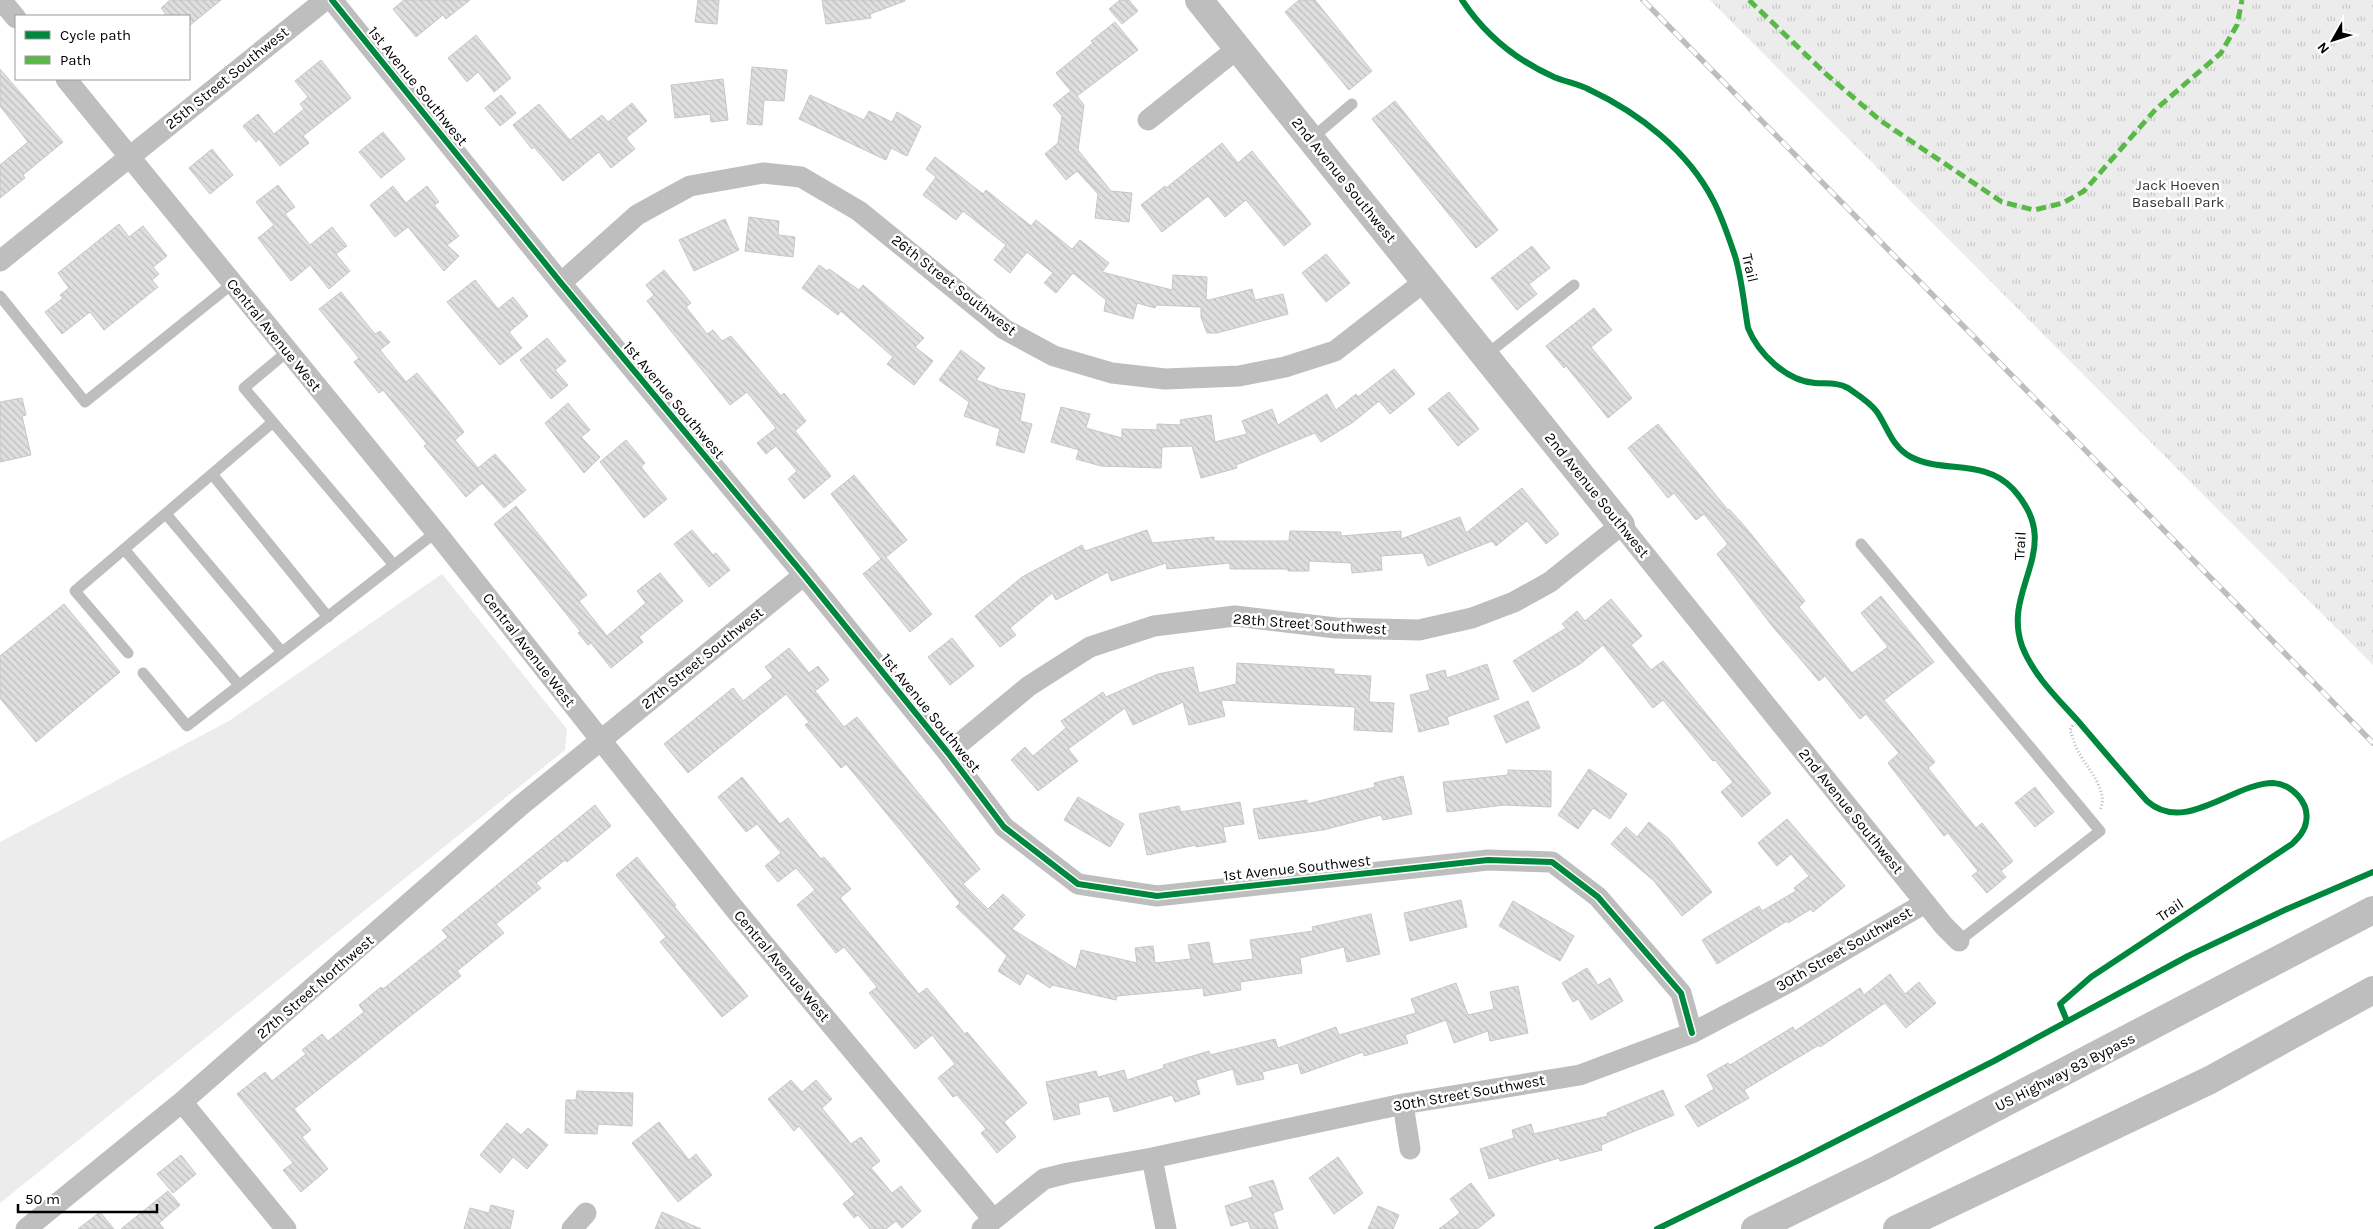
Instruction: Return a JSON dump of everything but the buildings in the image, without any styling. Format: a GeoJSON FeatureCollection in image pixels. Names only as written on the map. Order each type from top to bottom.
{"type":"FeatureCollection","features":[{"type":"Feature","properties":{"kind":"main road","name":"2nd Avenue Southwest"},"geometry":{"type":"LineString","coordinates":[[1199,0],[1621,525]]}},
{"type":"Feature","properties":{"kind":"main road","name":"US Highway 83 Bypass"},"geometry":{"type":"LineString","coordinates":[[1755,1229],[1889,1163],[2373,910]]}},
{"type":"Feature","properties":{"kind":"main road"},"geometry":{"type":"LineString","coordinates":[[1897,1229],[2210,1080],[2373,990]]}},
{"type":"Feature","properties":{"kind":"street"},"geometry":{"type":"LineString","coordinates":[[1,0],[15,17]]}},
{"type":"Feature","properties":{"kind":"street","name":"25th Street Southwest"},"geometry":{"type":"LineString","coordinates":[[0,261],[325,0]]}},
{"type":"Feature","properties":{"kind":"street","name":"1st Avenue Southwest"},"geometry":{"type":"LineString","coordinates":[[332,0],[560,283],[804,575],[948,753],[1004,827],[1078,884],[1157,896],[1488,860],[1552,862],[1598,896],[1681,993],[1692,1033]]}},
{"type":"Feature","properties":{"kind":"street"},"geometry":{"type":"LineString","coordinates":[[1148,120],[1238,48]]}},
{"type":"Feature","properties":{"kind":"street","name":"Central Avenue West"},"geometry":{"type":"LineString","coordinates":[[67,80],[436,532],[739,915],[988,1224]]}},
{"type":"Feature","properties":{"kind":"street","name":"26th Street Southwest"},"geometry":{"type":"LineString","coordinates":[[560,283],[637,214],[690,186],[763,173],[801,177],[859,211],[1004,329],[1054,356],[1112,373],[1165,379],[1239,376],[1284,367],[1335,351],[1425,281]]}},
{"type":"Feature","properties":{"kind":"street","name":"28th Street Southwest"},"geometry":{"type":"LineString","coordinates":[[948,753],[1029,686],[1090,647],[1154,626],[1235,616],[1336,628],[1419,630],[1472,618],[1514,602],[1550,582],[1621,525]]}},
{"type":"Feature","properties":{"kind":"street","name":"2nd Avenue Southwest"},"geometry":{"type":"LineString","coordinates":[[1621,525],[1925,902],[1959,941]]}},
{"type":"Feature","properties":{"kind":"street","name":"27th Street Southwest"},"geometry":{"type":"LineString","coordinates":[[601,741],[804,575]]}},
{"type":"Feature","properties":{"kind":"street","name":"27th Street Northwest"},"geometry":{"type":"LineString","coordinates":[[26,1229],[182,1102],[520,806],[601,741]]}},
{"type":"Feature","properties":{"kind":"street","name":"30th Street Southwest"},"geometry":{"type":"LineString","coordinates":[[988,1224],[1044,1179],[1152,1158],[1403,1104],[1580,1075],[1692,1033],[1793,980],[1925,902]]}},
{"type":"Feature","properties":{"kind":"street"},"geometry":{"type":"LineString","coordinates":[[182,1102],[226,1153],[286,1229]]}},
{"type":"Feature","properties":{"kind":"street"},"geometry":{"type":"LineString","coordinates":[[1403,1104],[1410,1149]]}},
{"type":"Feature","properties":{"kind":"street"},"geometry":{"type":"LineString","coordinates":[[1152,1158],[1166,1229]]}},
{"type":"Feature","properties":{"kind":"lane"},"geometry":{"type":"LineString","coordinates":[[1311,139],[1352,104]]}},
{"type":"Feature","properties":{"kind":"lane"},"geometry":{"type":"LineString","coordinates":[[0,296],[85,402],[232,284]]}},
{"type":"Feature","properties":{"kind":"lane"},"geometry":{"type":"LineString","coordinates":[[1486,355],[1574,285]]}},
{"type":"Feature","properties":{"kind":"lane"},"geometry":{"type":"LineString","coordinates":[[288,351],[244,388],[394,565]]}},
{"type":"Feature","properties":{"kind":"lane"},"geometry":{"type":"LineString","coordinates":[[128,654],[76,590],[274,422]]}},
{"type":"Feature","properties":{"kind":"lane"},"geometry":{"type":"LineString","coordinates":[[212,474],[328,617]]}},
{"type":"Feature","properties":{"kind":"lane"},"geometry":{"type":"LineString","coordinates":[[166,514],[282,652]]}},
{"type":"Feature","properties":{"kind":"lane"},"geometry":{"type":"LineString","coordinates":[[143,673],[187,726],[436,532]]}},
{"type":"Feature","properties":{"kind":"lane"},"geometry":{"type":"LineString","coordinates":[[1861,544],[2100,831],[1959,941]]}},
{"type":"Feature","properties":{"kind":"lane"},"geometry":{"type":"LineString","coordinates":[[124,549],[239,685]]}},
{"type":"Feature","properties":{"kind":"path"},"geometry":{"type":"LineString","coordinates":[[2074,717],[2086,730]]}},
{"type":"Feature","properties":{"kind":"path"},"geometry":{"type":"LineString","coordinates":[[2079,723],[2073,725],[2070,730],[2078,752],[2092,773],[2102,797],[2102,806],[2093,821]]}},
{"type":"Feature","properties":{"kind":"green space","name":"Jack Hoeven Baseball Park"},"geometry":{"type":"Polygon","coordinates":[[[1710,0],[2373,0],[2373,665],[1710,0]]]}},
{"type":"Feature","properties":{"kind":"green space"},"geometry":{"type":"Polygon","coordinates":[[[442,574],[567,729],[565,750],[0,1203],[0,842],[229,721],[442,574]]]}},
{"type":"Feature","properties":{"kind":"railway"},"geometry":{"type":"LineString","coordinates":[[1643,0],[2373,743]]}},
{"type":"Feature","properties":{"kind":"marked path"},"geometry":{"type":"LineString","coordinates":[[1749,0],[1826,74],[1881,121],[2002,202],[2034,210],[2063,203],[2084,191],[2156,109],[2221,53],[2237,25],[2242,0]]}},
{"type":"Feature","properties":{"kind":"cycle path"},"geometry":{"type":"LineString","coordinates":[[332,0],[561,283],[804,575],[948,753],[1004,827],[1078,884],[1157,896],[1488,860],[1552,862],[1598,897],[1681,993],[1692,1033]]}},
{"type":"Feature","properties":{"kind":"cycle path","name":"Trail"},"geometry":{"type":"LineString","coordinates":[[1462,0],[1491,35],[1514,54],[1540,70],[1586,88],[1626,110],[1660,135],[1690,165],[1703,182],[1713,200],[1728,235],[1739,274],[1748,328],[1759,347],[1774,364],[1804,381],[1836,384],[1848,388],[1874,408],[1895,443],[1911,457],[1937,465],[1989,473],[2002,479],[2013,489],[2028,510],[2034,530],[2034,549],[2019,605],[2018,625],[2022,646],[2033,667],[2047,686],[2147,801],[2162,810],[2177,813],[2209,805],[2258,785],[2273,783],[2287,787],[2302,802],[2307,815],[2305,825],[2301,834],[2292,844],[2091,977],[2060,1004],[2067,1021]]}},
{"type":"Feature","properties":{"kind":"cycle path"},"geometry":{"type":"LineString","coordinates":[[1657,1229],[1799,1160],[1994,1061],[2188,956],[2287,909],[2373,872]]}}]}
